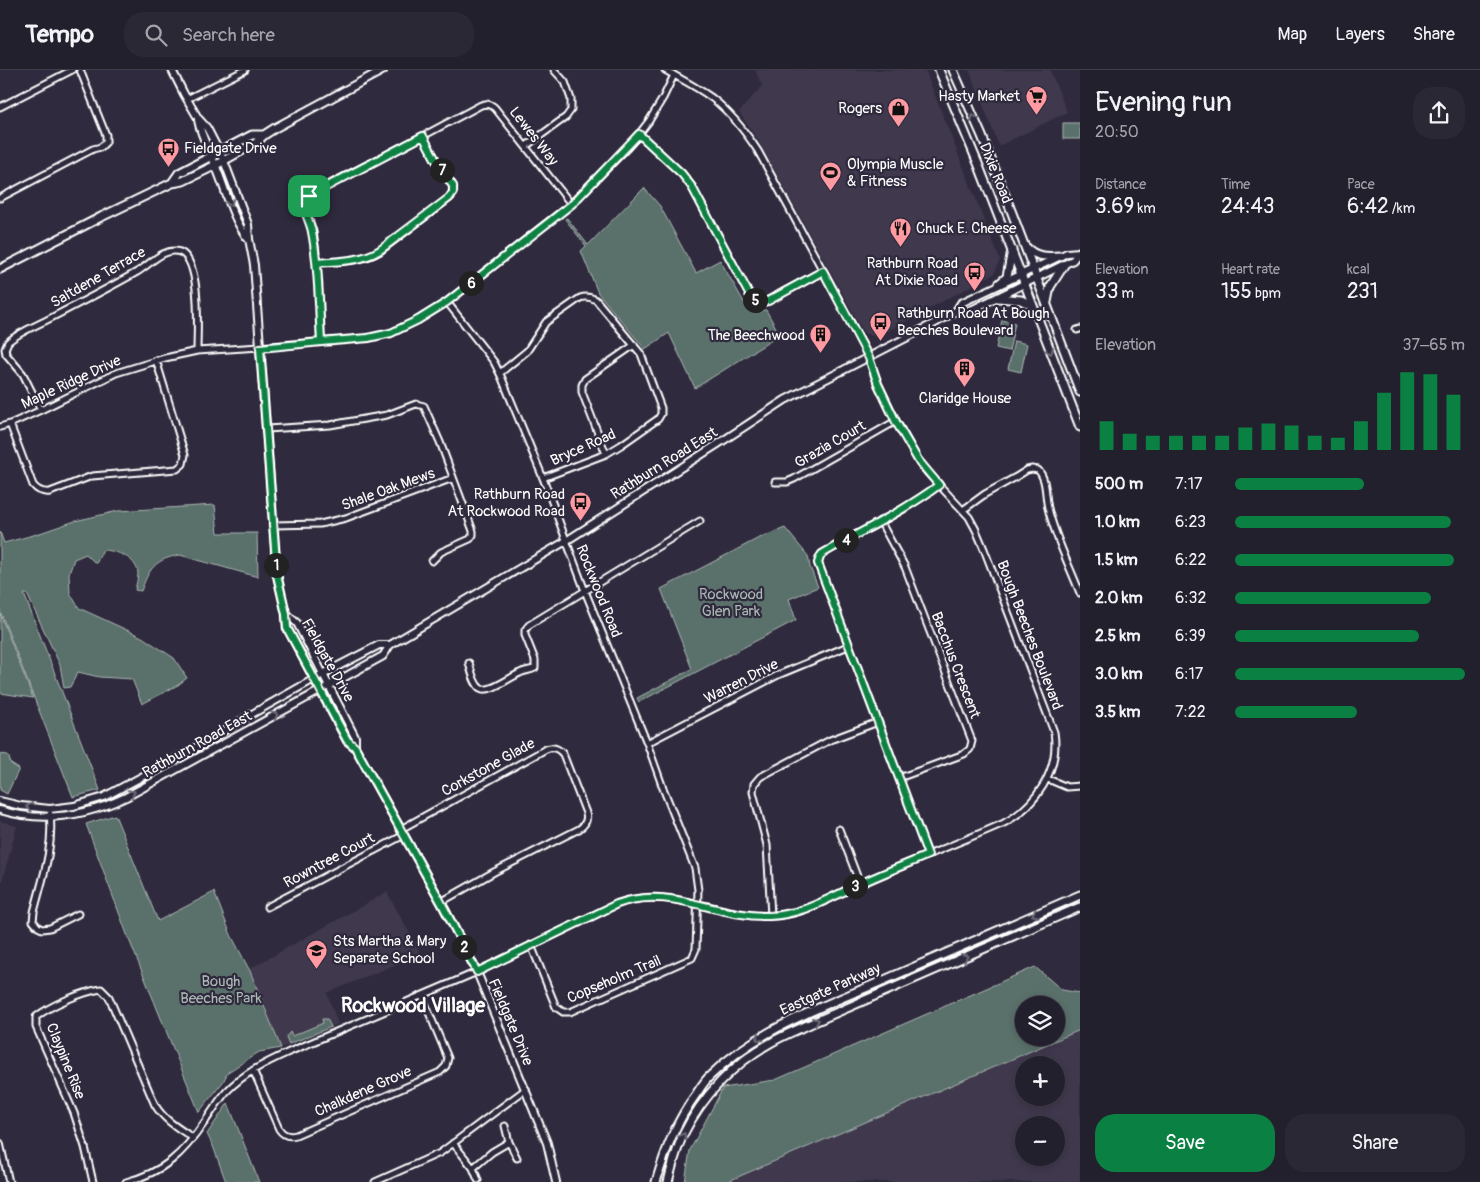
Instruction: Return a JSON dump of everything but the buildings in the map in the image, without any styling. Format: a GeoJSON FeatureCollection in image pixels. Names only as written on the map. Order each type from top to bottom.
{"type":"FeatureCollection","features":[{"type":"Feature","properties":{"kind":"main road"},"geometry":{"type":"LineString","coordinates":[[0,269],[172,183],[184,182],[256,143],[264,135],[319,103],[382,70]]}},
{"type":"Feature","properties":{"kind":"main road","name":"Dixie Road"},"geometry":{"type":"LineString","coordinates":[[939,70],[1012,250],[1080,428]]}},
{"type":"Feature","properties":{"kind":"main road","name":"Dixie Road"},"geometry":{"type":"LineString","coordinates":[[953,70],[982,136],[1080,392]]}},
{"type":"Feature","properties":{"kind":"main road"},"geometry":{"type":"LineString","coordinates":[[172,183],[179,173],[252,135],[264,135]]}},
{"type":"Feature","properties":{"kind":"main road"},"geometry":{"type":"LineString","coordinates":[[1024,245],[1034,254],[1060,256]]}},
{"type":"Feature","properties":{"kind":"main road"},"geometry":{"type":"LineString","coordinates":[[999,284],[1007,277],[1008,262],[1012,250]]}},
{"type":"Feature","properties":{"kind":"main road"},"geometry":{"type":"LineString","coordinates":[[1047,302],[1050,287],[1064,265]]}},
{"type":"Feature","properties":{"kind":"main road"},"geometry":{"type":"LineString","coordinates":[[998,298],[1021,300],[1033,306]]}},
{"type":"Feature","properties":{"kind":"main road","name":"Eastgate Parkway"},"geometry":{"type":"LineString","coordinates":[[656,1182],[674,1129],[709,1076],[736,1053],[758,1038],[816,1010],[1080,895]]}},
{"type":"Feature","properties":{"kind":"main road","name":"Eastgate Parkway"},"geometry":{"type":"LineString","coordinates":[[668,1182],[683,1135],[693,1117],[731,1070],[750,1056],[772,1042],[810,1024],[1080,907]]}},
{"type":"Feature","properties":{"kind":"street"},"geometry":{"type":"LineString","coordinates":[[0,107],[72,70]]}},
{"type":"Feature","properties":{"kind":"street"},"geometry":{"type":"LineString","coordinates":[[0,198],[93,149],[101,147],[106,142],[106,135],[80,70]]}},
{"type":"Feature","properties":{"kind":"street","name":"Fieldgate Drive"},"geometry":{"type":"LineString","coordinates":[[172,70],[186,99],[207,128],[224,160],[248,224],[254,265],[277,575],[286,614],[287,628],[347,740],[355,747],[441,902],[477,972],[547,1143],[556,1182]]}},
{"type":"Feature","properties":{"kind":"street"},"geometry":{"type":"LineString","coordinates":[[186,99],[244,70]]}},
{"type":"Feature","properties":{"kind":"street"},"geometry":{"type":"LineString","coordinates":[[526,146],[566,117],[571,110],[571,99],[565,82],[554,70]]}},
{"type":"Feature","properties":{"kind":"street","name":"Bough Beeches Boulevard"},"geometry":{"type":"LineString","coordinates":[[126,1182],[147,1176],[168,1164],[182,1152],[227,1091],[253,1070],[289,1052],[477,972],[617,904],[629,900],[655,897],[698,903],[746,915],[784,915],[803,910],[1010,820],[1030,803],[1048,779],[1055,749],[1054,732],[974,525],[918,460],[896,422],[878,384],[869,358],[758,151],[738,123],[712,99],[699,89],[665,70]]}},
{"type":"Feature","properties":{"kind":"street","name":"Maple Ridge Drive"},"geometry":{"type":"LineString","coordinates":[[0,427],[41,410],[116,373],[156,360],[197,351],[260,348],[368,338],[391,333],[418,320],[447,302],[572,204],[639,134],[658,106],[674,75]]}},
{"type":"Feature","properties":{"kind":"street","name":"Lewes Way"},"geometry":{"type":"LineString","coordinates":[[321,342],[317,263],[312,232],[304,205],[308,196],[481,105],[489,104],[495,108],[572,204]]}},
{"type":"Feature","properties":{"kind":"street","name":"Fieldgate Drive"},"geometry":{"type":"LineString","coordinates":[[198,118],[200,132],[216,165],[239,227],[249,239]]}},
{"type":"Feature","properties":{"kind":"street"},"geometry":{"type":"LineString","coordinates":[[639,134],[682,174],[692,187],[753,299],[761,302],[768,301],[823,271]]}},
{"type":"Feature","properties":{"kind":"street"},"geometry":{"type":"LineString","coordinates":[[317,263],[354,260],[372,255],[451,197],[453,186],[438,164],[423,136]]}},
{"type":"Feature","properties":{"kind":"street","name":"Saltdene Terrace"},"geometry":{"type":"LineString","coordinates":[[41,410],[23,374],[6,354],[5,349],[8,342],[139,271],[159,256],[172,251],[180,252],[187,258],[192,270],[197,292],[197,351]]}},
{"type":"Feature","properties":{"kind":"street","name":"Rathburn Road East"},"geometry":{"type":"LineString","coordinates":[[0,810],[29,816],[51,817],[79,814],[113,803],[383,656],[390,645],[566,541],[784,400],[869,358],[956,311],[961,303],[1060,256],[1079,252]]}},
{"type":"Feature","properties":{"kind":"street","name":"Rathburn Road East"},"geometry":{"type":"LineString","coordinates":[[956,311],[967,312],[998,298],[1073,260],[1079,252]]}},
{"type":"Feature","properties":{"kind":"street","name":"Bryce Road"},"geometry":{"type":"LineString","coordinates":[[500,372],[524,355],[546,322],[580,298],[585,297],[595,300],[642,357],[661,408],[661,414],[657,420],[606,454],[543,478]]}},
{"type":"Feature","properties":{"kind":"street","name":"Rockwood Road"},"geometry":{"type":"LineString","coordinates":[[447,302],[500,372],[695,868],[698,881],[698,903]]}},
{"type":"Feature","properties":{"kind":"street"},"geometry":{"type":"LineString","coordinates":[[606,454],[582,392],[582,385],[585,379],[634,345]]}},
{"type":"Feature","properties":{"kind":"street"},"geometry":{"type":"LineString","coordinates":[[10,424],[34,485],[42,492],[50,492],[92,476],[177,469],[183,464],[185,455],[156,360]]}},
{"type":"Feature","properties":{"kind":"street","name":"Shale Oak Mews"},"geometry":{"type":"LineString","coordinates":[[267,429],[330,425],[398,412],[418,403],[424,406],[427,411],[454,478],[346,518],[320,524],[273,525]]}},
{"type":"Feature","properties":{"kind":"street","name":"Grazia Court"},"geometry":{"type":"LineString","coordinates":[[775,482],[787,482],[794,479],[896,422]]}},
{"type":"Feature","properties":{"kind":"street"},"geometry":{"type":"LineString","coordinates":[[963,510],[985,494],[1027,470],[1032,468],[1038,470],[1044,480],[1050,516],[1080,593]]}},
{"type":"Feature","properties":{"kind":"street"},"geometry":{"type":"LineString","coordinates":[[432,561],[441,552],[468,540],[473,535],[473,529],[454,478]]}},
{"type":"Feature","properties":{"kind":"street"},"geometry":{"type":"LineString","coordinates":[[928,855],[848,646],[818,561],[822,554],[880,520],[914,504],[939,485]]}},
{"type":"Feature","properties":{"kind":"street","name":"Bacchus Crescent"},"geometry":{"type":"LineString","coordinates":[[880,520],[904,567],[972,741],[970,749],[964,754],[899,778]]}},
{"type":"Feature","properties":{"kind":"street"},"geometry":{"type":"LineString","coordinates":[[469,663],[477,685],[485,690],[491,689],[521,672],[535,668],[535,660],[525,636],[527,628],[700,521]]}},
{"type":"Feature","properties":{"kind":"street","name":"Fieldgate Drive"},"geometry":{"type":"LineString","coordinates":[[286,614],[297,623],[355,736],[355,747]]}},
{"type":"Feature","properties":{"kind":"street","name":"Rathburn Road East"},"geometry":{"type":"LineString","coordinates":[[0,801],[21,806],[50,809],[84,804],[104,798],[203,744],[323,674],[378,645],[390,645]]}},
{"type":"Feature","properties":{"kind":"street","name":"Warren Drive"},"geometry":{"type":"LineString","coordinates":[[647,743],[778,675],[848,646]]}},
{"type":"Feature","properties":{"kind":"street"},"geometry":{"type":"LineString","coordinates":[[771,916],[768,855],[753,792],[754,784],[760,777],[830,740],[878,722]]}},
{"type":"Feature","properties":{"kind":"street","name":"Corkstone Glade"},"geometry":{"type":"LineString","coordinates":[[402,832],[546,749],[555,748],[563,754],[586,813],[587,819],[584,825],[441,902]]}},
{"type":"Feature","properties":{"kind":"street"},"geometry":{"type":"LineString","coordinates":[[1048,779],[1067,786],[1080,786]]}},
{"type":"Feature","properties":{"kind":"street"},"geometry":{"type":"LineString","coordinates":[[50,809],[52,831],[50,846],[33,921],[38,927],[47,929],[78,914]]}},
{"type":"Feature","properties":{"kind":"street"},"geometry":{"type":"LineString","coordinates":[[839,829],[860,884]]}},
{"type":"Feature","properties":{"kind":"street","name":"Rowntree Court"},"geometry":{"type":"LineString","coordinates":[[267,908],[402,832]]}},
{"type":"Feature","properties":{"kind":"street","name":"Copseholm Trail"},"geometry":{"type":"LineString","coordinates":[[531,945],[556,1007],[563,1012],[570,1012],[690,960],[696,952],[698,903]]}},
{"type":"Feature","properties":{"kind":"street","name":"Claypine Rise"},"geometry":{"type":"LineString","coordinates":[[93,1182],[85,1146],[74,1112],[36,1027],[36,1017],[46,1009],[91,990],[101,989],[109,997],[161,1115],[193,1138]]}},
{"type":"Feature","properties":{"kind":"street","name":"Chalkdene Grove"},"geometry":{"type":"LineString","coordinates":[[253,1070],[279,1129],[284,1134],[290,1136],[431,1076],[445,1068],[448,1058],[422,996]]}},
{"type":"Feature","properties":{"kind":"street"},"geometry":{"type":"LineString","coordinates":[[375,1182],[430,1158],[526,1089]]}},
{"type":"Feature","properties":{"kind":"street"},"geometry":{"type":"LineString","coordinates":[[505,1126],[509,1142],[518,1158]]}},
{"type":"Feature","properties":{"kind":"street"},"geometry":{"type":"LineString","coordinates":[[473,1168],[492,1152],[509,1142]]}},
{"type":"Feature","properties":{"kind":"street"},"geometry":{"type":"LineString","coordinates":[[0,1143],[9,1182]]}},
{"type":"Feature","properties":{"kind":"street"},"geometry":{"type":"LineString","coordinates":[[453,1143],[473,1168],[478,1180]]}},
{"type":"Feature","properties":{"kind":"shaded area"},"geometry":{"type":"Polygon","coordinates":[[[755,70],[925,70],[1000,260],[994,274],[876,337],[864,333],[758,140],[739,112],[762,86],[755,70]]]}},
{"type":"Feature","properties":{"kind":"shaded area"},"geometry":{"type":"Polygon","coordinates":[[[969,70],[1050,70],[1067,112],[999,146],[969,70]]]}},
{"type":"Feature","properties":{"kind":"shaded area"},"geometry":{"type":"Polygon","coordinates":[[[0,821],[17,826],[0,889],[0,821]]]}},
{"type":"Feature","properties":{"kind":"shaded area","name":"Sts Martha & Mary Separate School"},"geometry":{"type":"Polygon","coordinates":[[[387,892],[421,954],[327,993],[338,1024],[281,1048],[250,971],[251,968],[387,892]]]}},
{"type":"Feature","properties":{"kind":"shaded area"},"geometry":{"type":"Polygon","coordinates":[[[1080,1030],[1080,1182],[726,1182],[1015,1059],[1015,1106],[1065,1106],[1065,1056],[1021,1056],[1044,1046],[1065,1046],[1065,1037],[1080,1030]]]}},
{"type":"Feature","properties":{"kind":"green space"},"geometry":{"type":"Polygon","coordinates":[[[1063,123],[1080,123],[1080,139],[1063,139],[1063,123]]]}},
{"type":"Feature","properties":{"kind":"green space"},"geometry":{"type":"Polygon","coordinates":[[[644,188],[660,206],[696,273],[720,260],[745,304],[755,310],[766,310],[780,335],[695,388],[669,333],[645,349],[598,293],[581,251],[586,246],[565,219],[567,218],[588,245],[644,188]]]}},
{"type":"Feature","properties":{"kind":"green space"},"geometry":{"type":"Polygon","coordinates":[[[1002,320],[1015,323],[1009,351],[996,348],[1002,320]]]}},
{"type":"Feature","properties":{"kind":"green space"},"geometry":{"type":"Polygon","coordinates":[[[1014,341],[1027,344],[1021,372],[1008,369],[1014,341]]]}},
{"type":"Feature","properties":{"kind":"green space"},"geometry":{"type":"Polygon","coordinates":[[[215,505],[218,533],[257,533],[258,577],[180,555],[164,559],[154,566],[141,591],[135,590],[138,575],[136,567],[125,556],[104,550],[96,564],[86,554],[74,559],[69,574],[70,593],[79,608],[142,637],[174,658],[187,678],[178,685],[142,704],[132,679],[99,677],[78,672],[70,687],[64,688],[60,665],[27,594],[24,594],[100,790],[73,797],[0,611],[0,532],[4,543],[75,521],[118,511],[215,505]]]}},
{"type":"Feature","properties":{"kind":"green space","name":"Rockwood Glen Park"},"geometry":{"type":"Polygon","coordinates":[[[785,528],[808,556],[818,587],[789,599],[796,620],[639,702],[637,698],[692,669],[661,589],[757,539],[785,528]]]}},
{"type":"Feature","properties":{"kind":"green space"},"geometry":{"type":"Polygon","coordinates":[[[0,614],[33,698],[0,693],[0,614]]]}},
{"type":"Feature","properties":{"kind":"green space"},"geometry":{"type":"Polygon","coordinates":[[[0,754],[8,755],[11,764],[19,769],[7,794],[0,790],[0,754]]]}},
{"type":"Feature","properties":{"kind":"green space","name":"Bough Beeches Park"},"geometry":{"type":"Polygon","coordinates":[[[115,815],[158,921],[214,892],[231,935],[250,971],[281,1048],[259,1052],[228,1072],[223,1082],[199,1112],[128,937],[86,824],[115,815]]]}},
{"type":"Feature","properties":{"kind":"green space"},"geometry":{"type":"Polygon","coordinates":[[[1035,967],[1062,990],[1080,993],[1080,1030],[1065,1036],[1065,996],[1015,996],[1015,1046],[1043,1046],[1019,1056],[1015,1056],[1015,1058],[726,1182],[685,1182],[690,1150],[723,1088],[775,1080],[1035,967]]]}},
{"type":"Feature","properties":{"kind":"green space"},"geometry":{"type":"Polygon","coordinates":[[[322,1019],[327,1019],[331,1027],[289,1044],[286,1037],[290,1032],[292,1036],[323,1023],[322,1019]]]}},
{"type":"Feature","properties":{"kind":"green space"},"geometry":{"type":"Polygon","coordinates":[[[228,1103],[259,1182],[226,1182],[207,1134],[228,1103]]]}},
{"type":"Feature","properties":{"kind":"place","name":"Hasty Market"},"geometry":{"type":"Point","coordinates":[1036,115]}},
{"type":"Feature","properties":{"kind":"place","name":"Rogers"},"geometry":{"type":"Point","coordinates":[898,127]}},
{"type":"Feature","properties":{"kind":"place","name":"Fieldgate Drive"},"geometry":{"type":"Point","coordinates":[168,167]}},
{"type":"Feature","properties":{"kind":"place","name":"Olympia Muscle & Fitness"},"geometry":{"type":"Point","coordinates":[831,192]}},
{"type":"Feature","properties":{"kind":"place","name":"Chuck E. Cheese"},"geometry":{"type":"Point","coordinates":[900,247]}},
{"type":"Feature","properties":{"kind":"place","name":"Rathburn Road At Dixie Road"},"geometry":{"type":"Point","coordinates":[974,291]}},
{"type":"Feature","properties":{"kind":"place","name":"Rathburn Road At Bough Beeches Boulevard"},"geometry":{"type":"Point","coordinates":[881,341]}},
{"type":"Feature","properties":{"kind":"place","name":"The Beechwood"},"geometry":{"type":"Point","coordinates":[821,354]}},
{"type":"Feature","properties":{"kind":"place","name":"Claridge House"},"geometry":{"type":"Point","coordinates":[965,388]}},
{"type":"Feature","properties":{"kind":"place","name":"Rathburn Road At Rockwood Road"},"geometry":{"type":"Point","coordinates":[581,522]}},
{"type":"Feature","properties":{"kind":"place","name":"Sts Martha & Mary Separate School"},"geometry":{"type":"Point","coordinates":[317,969]}},
{"type":"Feature","properties":{"kind":"district","name":"Rockwood Village"},"geometry":{"type":"Point","coordinates":[413,1005]}},
{"type":"Feature","properties":{"kind":"route"},"geometry":{"type":"LineString","coordinates":[[309,196],[304,202],[304,208],[311,224],[317,263],[321,342],[260,348],[277,575],[286,614],[287,628],[347,740],[355,747],[366,770],[401,829],[477,972],[617,904],[636,898],[662,897],[698,903],[746,915],[784,915],[811,907],[928,855],[818,563],[822,554],[880,520],[914,504],[939,485],[918,460],[896,422],[885,401],[869,358],[823,271],[768,301],[761,302],[753,299],[692,187],[682,174],[639,134],[572,204],[447,302],[418,320],[391,333],[368,338],[321,342],[319,302],[317,263],[354,260],[372,255],[451,197],[454,188],[423,136],[309,196]]}}]}
